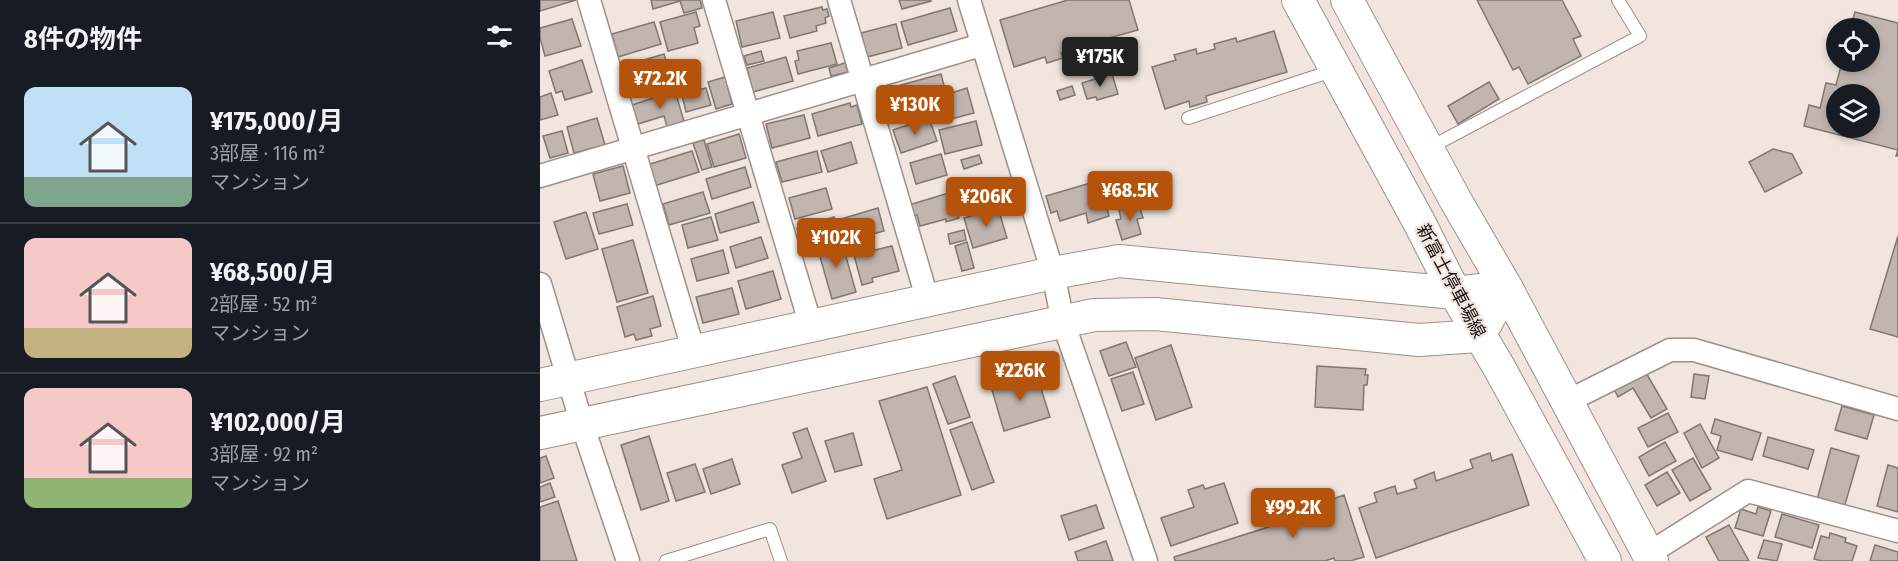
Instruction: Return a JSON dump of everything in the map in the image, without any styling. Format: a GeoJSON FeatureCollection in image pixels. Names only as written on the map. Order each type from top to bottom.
{"type":"FeatureCollection","features":[{"type":"Feature","properties":{"kind":"street"},"geometry":{"type":"LineString","coordinates":[[590,0],[694,352]]}},
{"type":"Feature","properties":{"kind":"street"},"geometry":{"type":"LineString","coordinates":[[714,0],[810,326]]}},
{"type":"Feature","properties":{"kind":"street"},"geometry":{"type":"LineString","coordinates":[[839,0],[928,301]]}},
{"type":"Feature","properties":{"kind":"street"},"geometry":{"type":"LineString","coordinates":[[969,0],[1053,273],[1062,322],[1146,561]]}},
{"type":"Feature","properties":{"kind":"street","name":"新富士停車場線"},"geometry":{"type":"LineString","coordinates":[[1298,0],[1419,222],[1455,293],[1500,369],[1605,561]]}},
{"type":"Feature","properties":{"kind":"street"},"geometry":{"type":"LineString","coordinates":[[1347,0],[1506,287],[1650,557],[1748,491],[1898,531]]}},
{"type":"Feature","properties":{"kind":"street"},"geometry":{"type":"LineString","coordinates":[[540,176],[981,45]]}},
{"type":"Feature","properties":{"kind":"street"},"geometry":{"type":"LineString","coordinates":[[554,382],[1053,273],[1119,261],[1455,293],[1506,287]]}},
{"type":"Feature","properties":{"kind":"street"},"geometry":{"type":"LineString","coordinates":[[540,284],[554,382],[582,424],[628,561]]}},
{"type":"Feature","properties":{"kind":"street"},"geometry":{"type":"LineString","coordinates":[[540,433],[1094,315],[1155,314],[1419,340],[1479,336],[1506,287]]}},
{"type":"Feature","properties":{"kind":"street"},"geometry":{"type":"LineString","coordinates":[[1566,402],[1670,350],[1694,350],[1898,409]]}},
{"type":"Feature","properties":{"kind":"lane"},"geometry":{"type":"LineString","coordinates":[[1428,149],[1640,36],[1618,0]]}},
{"type":"Feature","properties":{"kind":"lane"},"geometry":{"type":"LineString","coordinates":[[1188,118],[1336,70]]}},
{"type":"Feature","properties":{"kind":"lane"},"geometry":{"type":"LineString","coordinates":[[666,561],[770,529],[781,561]]}},
{"type":"Feature","properties":{"kind":"building"},"geometry":{"type":"Polygon","coordinates":[[[540,0],[576,0],[540,11],[540,0]]]}},
{"type":"Feature","properties":{"kind":"building"},"geometry":{"type":"Polygon","coordinates":[[[651,0],[700,0],[702,8],[684,13],[680,1],[653,9],[651,0]]]}},
{"type":"Feature","properties":{"kind":"building"},"geometry":{"type":"Polygon","coordinates":[[[899,0],[930,0],[931,1],[902,9],[899,0]]]}},
{"type":"Feature","properties":{"kind":"building"},"geometry":{"type":"Polygon","coordinates":[[[1068,0],[1129,0],[1138,30],[1109,38],[1110,44],[1092,49],[1090,44],[1061,53],[1063,58],[1047,63],[1045,57],[1014,67],[1000,20],[1068,0]]]}},
{"type":"Feature","properties":{"kind":"building"},"geometry":{"type":"Polygon","coordinates":[[[1477,0],[1562,0],[1581,36],[1573,39],[1581,56],[1528,84],[1519,67],[1513,70],[1477,0]]]}},
{"type":"Feature","properties":{"kind":"building"},"geometry":{"type":"Polygon","coordinates":[[[822,7],[823,10],[827,9],[829,16],[825,18],[826,23],[816,26],[817,31],[790,38],[784,16],[822,7]]]}},
{"type":"Feature","properties":{"kind":"building"},"geometry":{"type":"Polygon","coordinates":[[[950,8],[957,31],[908,45],[901,22],[950,8]]]}},
{"type":"Feature","properties":{"kind":"building"},"geometry":{"type":"Polygon","coordinates":[[[696,12],[700,26],[694,28],[698,43],[668,51],[660,22],[696,12]]]}},
{"type":"Feature","properties":{"kind":"building"},"geometry":{"type":"Polygon","coordinates":[[[773,12],[780,38],[742,47],[736,21],[773,12]]]}},
{"type":"Feature","properties":{"kind":"building"},"geometry":{"type":"Polygon","coordinates":[[[1855,12],[1878,18],[1853,18],[1855,12]]]}},
{"type":"Feature","properties":{"kind":"building"},"geometry":{"type":"Polygon","coordinates":[[[1880,18],[1898,23],[1898,150],[1851,138],[1880,138],[1880,84],[1836,84],[1839,72],[1880,72],[1880,18]]]}},
{"type":"Feature","properties":{"kind":"building"},"geometry":{"type":"Polygon","coordinates":[[[572,19],[581,46],[545,56],[540,28],[572,19]]]}},
{"type":"Feature","properties":{"kind":"building"},"geometry":{"type":"Polygon","coordinates":[[[654,22],[661,44],[618,57],[612,34],[654,22]]]}},
{"type":"Feature","properties":{"kind":"building"},"geometry":{"type":"Polygon","coordinates":[[[896,24],[902,48],[867,57],[861,33],[896,24]]]}},
{"type":"Feature","properties":{"kind":"building"},"geometry":{"type":"Polygon","coordinates":[[[1274,31],[1287,72],[1206,96],[1207,102],[1190,107],[1189,101],[1165,109],[1152,67],[1176,60],[1174,55],[1196,49],[1197,54],[1215,49],[1214,44],[1236,38],[1237,42],[1274,31]]]}},
{"type":"Feature","properties":{"kind":"building"},"geometry":{"type":"Polygon","coordinates":[[[831,43],[837,64],[798,74],[795,61],[799,60],[797,51],[831,43]]]}},
{"type":"Feature","properties":{"kind":"building"},"geometry":{"type":"Polygon","coordinates":[[[761,51],[764,61],[747,65],[744,56],[761,51]]]}},
{"type":"Feature","properties":{"kind":"building"},"geometry":{"type":"Polygon","coordinates":[[[664,54],[671,77],[640,87],[638,79],[625,83],[620,67],[664,54]]]}},
{"type":"Feature","properties":{"kind":"building"},"geometry":{"type":"Polygon","coordinates":[[[786,57],[793,81],[753,92],[747,68],[786,57]]]}},
{"type":"Feature","properties":{"kind":"building"},"geometry":{"type":"Polygon","coordinates":[[[582,60],[592,92],[565,100],[562,91],[556,93],[549,71],[582,60]]]}},
{"type":"Feature","properties":{"kind":"building"},"geometry":{"type":"Polygon","coordinates":[[[845,63],[848,72],[831,76],[829,68],[845,63]]]}},
{"type":"Feature","properties":{"kind":"building"},"geometry":{"type":"Polygon","coordinates":[[[941,74],[946,93],[888,109],[883,90],[941,74]]]}},
{"type":"Feature","properties":{"kind":"building"},"geometry":{"type":"Polygon","coordinates":[[[1112,74],[1118,94],[1097,100],[1096,97],[1087,99],[1082,83],[1112,74]]]}},
{"type":"Feature","properties":{"kind":"building"},"geometry":{"type":"Polygon","coordinates":[[[725,77],[732,104],[716,109],[708,82],[725,77]]]}},
{"type":"Feature","properties":{"kind":"building"},"geometry":{"type":"Polygon","coordinates":[[[1489,82],[1499,99],[1458,124],[1448,106],[1489,82]]]}},
{"type":"Feature","properties":{"kind":"building"},"geometry":{"type":"Polygon","coordinates":[[[1826,83],[1831,84],[1826,84],[1826,132],[1804,126],[1809,105],[1820,108],[1826,83]]]}},
{"type":"Feature","properties":{"kind":"building"},"geometry":{"type":"Polygon","coordinates":[[[1072,86],[1075,95],[1060,100],[1057,91],[1072,86]]]}},
{"type":"Feature","properties":{"kind":"building"},"geometry":{"type":"Polygon","coordinates":[[[706,88],[711,105],[686,112],[682,95],[706,88]]]}},
{"type":"Feature","properties":{"kind":"building"},"geometry":{"type":"Polygon","coordinates":[[[967,88],[974,113],[936,123],[929,100],[967,88]]]}},
{"type":"Feature","properties":{"kind":"building"},"geometry":{"type":"Polygon","coordinates":[[[675,91],[684,121],[667,127],[664,116],[638,124],[632,105],[675,91]]]}},
{"type":"Feature","properties":{"kind":"building"},"geometry":{"type":"Polygon","coordinates":[[[551,93],[558,115],[540,120],[540,97],[551,93]]]}},
{"type":"Feature","properties":{"kind":"building"},"geometry":{"type":"Polygon","coordinates":[[[850,103],[851,107],[857,105],[862,124],[818,136],[812,114],[850,103]]]}},
{"type":"Feature","properties":{"kind":"building"},"geometry":{"type":"Polygon","coordinates":[[[804,115],[810,138],[772,148],[766,124],[804,115]]]}},
{"type":"Feature","properties":{"kind":"building"},"geometry":{"type":"Polygon","coordinates":[[[597,118],[605,145],[574,153],[567,127],[597,118]]]}},
{"type":"Feature","properties":{"kind":"building"},"geometry":{"type":"Polygon","coordinates":[[[929,118],[937,141],[901,153],[893,130],[929,118]]]}},
{"type":"Feature","properties":{"kind":"building"},"geometry":{"type":"Polygon","coordinates":[[[976,121],[982,145],[945,154],[939,130],[976,121]]]}},
{"type":"Feature","properties":{"kind":"building"},"geometry":{"type":"Polygon","coordinates":[[[562,131],[568,153],[550,158],[543,136],[562,131]]]}},
{"type":"Feature","properties":{"kind":"building"},"geometry":{"type":"Polygon","coordinates":[[[739,134],[746,158],[714,167],[707,144],[739,134]]]}},
{"type":"Feature","properties":{"kind":"building"},"geometry":{"type":"Polygon","coordinates":[[[704,140],[712,167],[702,170],[693,143],[704,140]]]}},
{"type":"Feature","properties":{"kind":"building"},"geometry":{"type":"Polygon","coordinates":[[[851,142],[857,163],[828,172],[821,151],[851,142]]]}},
{"type":"Feature","properties":{"kind":"building"},"geometry":{"type":"Polygon","coordinates":[[[1773,149],[1792,154],[1802,173],[1765,192],[1749,162],[1773,149]]]}},
{"type":"Feature","properties":{"kind":"building"},"geometry":{"type":"Polygon","coordinates":[[[692,151],[699,172],[654,186],[647,165],[692,151]]]}},
{"type":"Feature","properties":{"kind":"building"},"geometry":{"type":"Polygon","coordinates":[[[817,151],[822,172],[782,182],[776,162],[817,151]]]}},
{"type":"Feature","properties":{"kind":"building"},"geometry":{"type":"Polygon","coordinates":[[[941,154],[947,175],[916,184],[910,163],[941,154]]]}},
{"type":"Feature","properties":{"kind":"building"},"geometry":{"type":"Polygon","coordinates":[[[979,155],[982,163],[964,169],[961,160],[979,155]]]}},
{"type":"Feature","properties":{"kind":"building"},"geometry":{"type":"Polygon","coordinates":[[[623,166],[630,193],[600,201],[593,174],[623,166]]]}},
{"type":"Feature","properties":{"kind":"building"},"geometry":{"type":"Polygon","coordinates":[[[745,167],[751,187],[712,199],[706,179],[745,167]]]}},
{"type":"Feature","properties":{"kind":"building"},"geometry":{"type":"Polygon","coordinates":[[[1094,182],[1098,196],[1103,194],[1109,216],[1088,223],[1086,213],[1060,221],[1057,211],[1051,213],[1046,196],[1094,182]]]}},
{"type":"Feature","properties":{"kind":"building"},"geometry":{"type":"Polygon","coordinates":[[[826,188],[832,209],[795,219],[789,198],[826,188]]]}},
{"type":"Feature","properties":{"kind":"building"},"geometry":{"type":"Polygon","coordinates":[[[703,192],[710,213],[669,225],[663,204],[703,192]]]}},
{"type":"Feature","properties":{"kind":"building"},"geometry":{"type":"Polygon","coordinates":[[[952,192],[959,218],[920,226],[917,215],[913,216],[909,205],[952,192]]]}},
{"type":"Feature","properties":{"kind":"building"},"geometry":{"type":"Polygon","coordinates":[[[753,202],[759,222],[720,233],[715,214],[753,202]]]}},
{"type":"Feature","properties":{"kind":"building"},"geometry":{"type":"Polygon","coordinates":[[[627,204],[633,225],[599,234],[593,213],[627,204]]]}},
{"type":"Feature","properties":{"kind":"building"},"geometry":{"type":"Polygon","coordinates":[[[1139,205],[1143,218],[1137,219],[1141,234],[1122,240],[1116,220],[1121,219],[1119,210],[1139,205]]]}},
{"type":"Feature","properties":{"kind":"building"},"geometry":{"type":"Polygon","coordinates":[[[878,208],[884,231],[847,241],[841,219],[878,208]]]}},
{"type":"Feature","properties":{"kind":"building"},"geometry":{"type":"Polygon","coordinates":[[[998,208],[1007,238],[973,248],[964,218],[998,208]]]}},
{"type":"Feature","properties":{"kind":"building"},"geometry":{"type":"Polygon","coordinates":[[[586,212],[598,249],[566,259],[554,222],[586,212]]]}},
{"type":"Feature","properties":{"kind":"building"},"geometry":{"type":"Polygon","coordinates":[[[711,217],[718,240],[688,248],[682,225],[711,217]]]}},
{"type":"Feature","properties":{"kind":"building"},"geometry":{"type":"Polygon","coordinates":[[[834,217],[839,231],[802,246],[797,228],[834,217]]]}},
{"type":"Feature","properties":{"kind":"building"},"geometry":{"type":"Polygon","coordinates":[[[964,230],[966,240],[950,244],[948,234],[964,230]]]}},
{"type":"Feature","properties":{"kind":"building"},"geometry":{"type":"Polygon","coordinates":[[[1898,236],[1898,337],[1870,329],[1898,236]]]}},
{"type":"Feature","properties":{"kind":"building"},"geometry":{"type":"Polygon","coordinates":[[[761,237],[768,258],[736,268],[730,247],[761,237]]]}},
{"type":"Feature","properties":{"kind":"building"},"geometry":{"type":"Polygon","coordinates":[[[841,239],[856,292],[832,299],[817,246],[841,239]]]}},
{"type":"Feature","properties":{"kind":"building"},"geometry":{"type":"Polygon","coordinates":[[[633,240],[648,293],[617,302],[602,249],[633,240]]]}},
{"type":"Feature","properties":{"kind":"building"},"geometry":{"type":"Polygon","coordinates":[[[967,242],[974,268],[962,271],[955,246],[967,242]]]}},
{"type":"Feature","properties":{"kind":"building"},"geometry":{"type":"Polygon","coordinates":[[[892,246],[899,271],[872,278],[873,282],[862,285],[854,255],[892,246]]]}},
{"type":"Feature","properties":{"kind":"building"},"geometry":{"type":"Polygon","coordinates":[[[723,250],[729,273],[697,281],[691,259],[723,250]]]}},
{"type":"Feature","properties":{"kind":"building"},"geometry":{"type":"Polygon","coordinates":[[[773,271],[781,299],[746,309],[738,281],[773,271]]]}},
{"type":"Feature","properties":{"kind":"building"},"geometry":{"type":"Polygon","coordinates":[[[732,288],[739,314],[703,323],[696,297],[732,288]]]}},
{"type":"Feature","properties":{"kind":"building"},"geometry":{"type":"Polygon","coordinates":[[[653,296],[661,326],[650,329],[652,336],[636,340],[634,334],[625,337],[617,307],[653,296]]]}},
{"type":"Feature","properties":{"kind":"building"},"geometry":{"type":"Polygon","coordinates":[[[1126,342],[1136,367],[1109,376],[1100,351],[1126,342]]]}},
{"type":"Feature","properties":{"kind":"building"},"geometry":{"type":"Polygon","coordinates":[[[1171,345],[1192,407],[1156,420],[1135,358],[1171,345]]]}},
{"type":"Feature","properties":{"kind":"building"},"geometry":{"type":"Polygon","coordinates":[[[1317,366],[1366,369],[1365,375],[1368,375],[1367,385],[1364,385],[1363,410],[1315,407],[1317,366]]]}},
{"type":"Feature","properties":{"kind":"building"},"geometry":{"type":"Polygon","coordinates":[[[1645,371],[1667,409],[1651,418],[1633,388],[1618,397],[1614,389],[1645,371]]]}},
{"type":"Feature","properties":{"kind":"building"},"geometry":{"type":"Polygon","coordinates":[[[1017,372],[1020,382],[1037,376],[1050,417],[1004,431],[992,390],[1009,385],[1006,376],[1017,372]]]}},
{"type":"Feature","properties":{"kind":"building"},"geometry":{"type":"Polygon","coordinates":[[[1133,372],[1144,404],[1122,411],[1111,379],[1133,372]]]}},
{"type":"Feature","properties":{"kind":"building"},"geometry":{"type":"Polygon","coordinates":[[[1694,374],[1709,376],[1705,399],[1691,397],[1694,374]]]}},
{"type":"Feature","properties":{"kind":"building"},"geometry":{"type":"Polygon","coordinates":[[[955,376],[970,417],[948,424],[933,384],[955,376]]]}},
{"type":"Feature","properties":{"kind":"building"},"geometry":{"type":"Polygon","coordinates":[[[927,387],[961,495],[887,519],[874,479],[902,470],[879,401],[927,387]]]}},
{"type":"Feature","properties":{"kind":"building"},"geometry":{"type":"Polygon","coordinates":[[[1842,406],[1874,415],[1867,439],[1835,430],[1842,406]]]}},
{"type":"Feature","properties":{"kind":"building"},"geometry":{"type":"Polygon","coordinates":[[[1668,413],[1678,432],[1648,447],[1638,428],[1668,413]]]}},
{"type":"Feature","properties":{"kind":"building"},"geometry":{"type":"Polygon","coordinates":[[[1715,419],[1761,433],[1752,460],[1717,450],[1721,436],[1711,433],[1715,419]]]}},
{"type":"Feature","properties":{"kind":"building"},"geometry":{"type":"Polygon","coordinates":[[[972,422],[994,482],[972,490],[950,430],[972,422]]]}},
{"type":"Feature","properties":{"kind":"building"},"geometry":{"type":"Polygon","coordinates":[[[1700,424],[1719,458],[1702,468],[1684,433],[1700,424]]]}},
{"type":"Feature","properties":{"kind":"building"},"geometry":{"type":"Polygon","coordinates":[[[807,428],[826,481],[792,493],[782,465],[802,458],[793,433],[807,428]]]}},
{"type":"Feature","properties":{"kind":"building"},"geometry":{"type":"Polygon","coordinates":[[[853,433],[862,465],[835,472],[825,441],[853,433]]]}},
{"type":"Feature","properties":{"kind":"building"},"geometry":{"type":"Polygon","coordinates":[[[649,436],[669,501],[641,510],[621,445],[649,436]]]}},
{"type":"Feature","properties":{"kind":"building"},"geometry":{"type":"Polygon","coordinates":[[[1768,437],[1814,450],[1808,469],[1763,456],[1768,437]]]}},
{"type":"Feature","properties":{"kind":"building"},"geometry":{"type":"Polygon","coordinates":[[[1665,442],[1676,461],[1649,476],[1639,457],[1665,442]]]}},
{"type":"Feature","properties":{"kind":"building"},"geometry":{"type":"Polygon","coordinates":[[[1831,448],[1859,456],[1844,508],[1817,500],[1831,448]]]}},
{"type":"Feature","properties":{"kind":"building"},"geometry":{"type":"Polygon","coordinates":[[[1490,453],[1492,461],[1512,454],[1529,505],[1376,558],[1359,508],[1377,502],[1374,493],[1395,486],[1397,494],[1417,488],[1414,480],[1434,472],[1436,481],[1473,468],[1470,460],[1490,453]]]}},
{"type":"Feature","properties":{"kind":"building"},"geometry":{"type":"Polygon","coordinates":[[[546,456],[554,478],[540,483],[540,458],[546,456]]]}},
{"type":"Feature","properties":{"kind":"building"},"geometry":{"type":"Polygon","coordinates":[[[1693,458],[1711,489],[1690,501],[1672,470],[1693,458]]]}},
{"type":"Feature","properties":{"kind":"building"},"geometry":{"type":"Polygon","coordinates":[[[732,459],[740,484],[711,494],[703,469],[732,459]]]}},
{"type":"Feature","properties":{"kind":"building"},"geometry":{"type":"Polygon","coordinates":[[[695,464],[705,492],[676,501],[667,473],[695,464]]]}},
{"type":"Feature","properties":{"kind":"building"},"geometry":{"type":"Polygon","coordinates":[[[1888,465],[1898,468],[1898,512],[1877,506],[1888,465]]]}},
{"type":"Feature","properties":{"kind":"building"},"geometry":{"type":"Polygon","coordinates":[[[1667,472],[1680,493],[1657,506],[1645,485],[1667,472]]]}},
{"type":"Feature","properties":{"kind":"building"},"geometry":{"type":"Polygon","coordinates":[[[550,483],[555,497],[540,502],[540,487],[550,483]]]}},
{"type":"Feature","properties":{"kind":"building"},"geometry":{"type":"Polygon","coordinates":[[[1224,483],[1238,523],[1171,546],[1161,518],[1194,507],[1188,490],[1203,485],[1205,489],[1224,483]]]}},
{"type":"Feature","properties":{"kind":"building"},"geometry":{"type":"Polygon","coordinates":[[[1331,493],[1333,499],[1344,495],[1364,557],[1350,561],[1335,561],[1334,558],[1325,561],[1175,561],[1174,557],[1322,510],[1318,498],[1331,493]]]}},
{"type":"Feature","properties":{"kind":"building"},"geometry":{"type":"Polygon","coordinates":[[[558,501],[577,561],[540,561],[540,507],[558,501]]]}},
{"type":"Feature","properties":{"kind":"building"},"geometry":{"type":"Polygon","coordinates":[[[1096,505],[1104,528],[1069,540],[1061,516],[1096,505]]]}},
{"type":"Feature","properties":{"kind":"building"},"geometry":{"type":"Polygon","coordinates":[[[1758,507],[1771,511],[1763,536],[1735,528],[1741,509],[1756,514],[1758,507]]]}},
{"type":"Feature","properties":{"kind":"building"},"geometry":{"type":"Polygon","coordinates":[[[1782,514],[1819,525],[1812,548],[1775,537],[1782,514]]]}},
{"type":"Feature","properties":{"kind":"building"},"geometry":{"type":"Polygon","coordinates":[[[1729,525],[1749,561],[1719,561],[1706,537],[1729,525]]]}},
{"type":"Feature","properties":{"kind":"building"},"geometry":{"type":"Polygon","coordinates":[[[1830,533],[1846,538],[1845,542],[1857,546],[1852,561],[1814,559],[1821,536],[1829,538],[1830,533]]]}},
{"type":"Feature","properties":{"kind":"building"},"geometry":{"type":"Polygon","coordinates":[[[1764,540],[1782,544],[1777,561],[1758,558],[1764,540]]]}},
{"type":"Feature","properties":{"kind":"building"},"geometry":{"type":"Polygon","coordinates":[[[1106,541],[1113,561],[1078,561],[1075,552],[1106,541]]]}},
{"type":"Feature","properties":{"kind":"building"},"geometry":{"type":"Polygon","coordinates":[[[1875,545],[1898,552],[1898,561],[1870,561],[1875,545]]]}}]}
